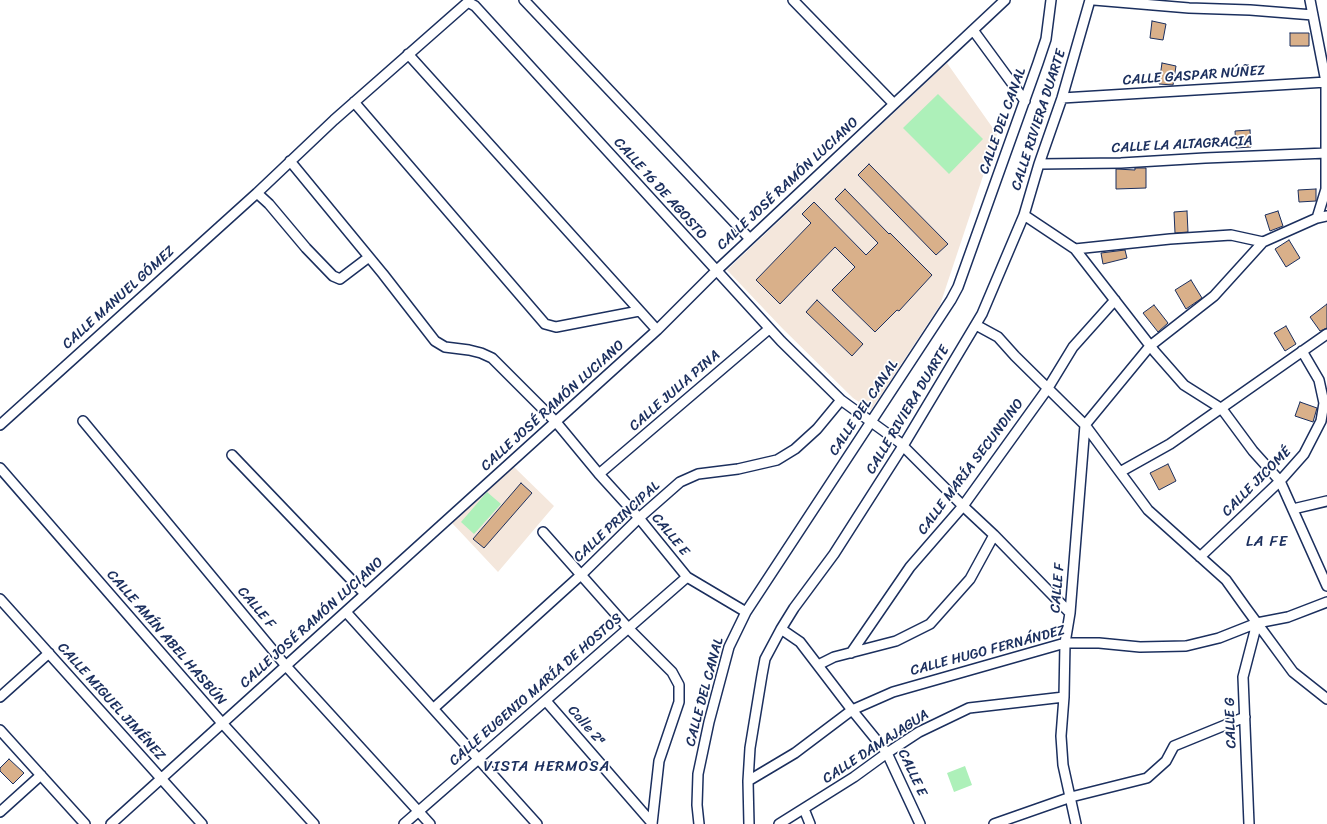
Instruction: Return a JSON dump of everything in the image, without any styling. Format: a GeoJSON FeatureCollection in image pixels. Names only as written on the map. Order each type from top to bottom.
{"type":"FeatureCollection","features":[{"type":"Feature","properties":{"kind":"street"},"geometry":{"type":"LineString","coordinates":[[524,0],[750,239]]}},
{"type":"Feature","properties":{"kind":"street"},"geometry":{"type":"LineString","coordinates":[[793,0],[894,104]]}},
{"type":"Feature","properties":{"kind":"street","name":"CALLE JOSÉ RAMÓN LUCIANO"},"geometry":{"type":"LineString","coordinates":[[111,824],[657,330],[716,271],[1005,0]]}},
{"type":"Feature","properties":{"kind":"street","name":"CALLE DEL CANAL"},"geometry":{"type":"LineString","coordinates":[[699,824],[697,805],[698,774],[709,722],[729,647],[746,612],[873,423],[958,287],[1046,39],[1051,0]]}},
{"type":"Feature","properties":{"kind":"street","name":"CALLE RIVIERA DUARTE"},"geometry":{"type":"LineString","coordinates":[[750,824],[748,781],[750,748],[766,659],[781,629],[794,608],[834,554],[982,314],[1024,215],[1039,164],[1062,98],[1090,0]]}},
{"type":"Feature","properties":{"kind":"street"},"geometry":{"type":"LineString","coordinates":[[1094,0],[1189,8],[1250,10],[1313,15]]}},
{"type":"Feature","properties":{"kind":"street"},"geometry":{"type":"LineString","coordinates":[[1310,0],[1327,82],[1326,189],[1317,218]]}},
{"type":"Feature","properties":{"kind":"street","name":"CALLE MANUEL GÓMEZ"},"geometry":{"type":"LineString","coordinates":[[0,425],[257,193],[290,160],[354,102],[468,2]]}},
{"type":"Feature","properties":{"kind":"street","name":"CALLE 16 DE AGOSTO"},"geometry":{"type":"LineString","coordinates":[[468,2],[475,6],[769,329],[841,400],[901,444],[962,506],[994,535],[1070,613]]}},
{"type":"Feature","properties":{"kind":"street"},"geometry":{"type":"LineString","coordinates":[[973,30],[1025,100]]}},
{"type":"Feature","properties":{"kind":"street"},"geometry":{"type":"LineString","coordinates":[[408,54],[657,330]]}},
{"type":"Feature","properties":{"kind":"street","name":"CALLE GASPAR NÚÑEZ"},"geometry":{"type":"LineString","coordinates":[[1062,98],[1327,82]]}},
{"type":"Feature","properties":{"kind":"street"},"geometry":{"type":"LineString","coordinates":[[354,102],[545,324],[556,327],[639,311]]}},
{"type":"Feature","properties":{"kind":"street","name":"CALLE LA ALTAGRACIA"},"geometry":{"type":"LineString","coordinates":[[1039,164],[1121,163],[1326,153]]}},
{"type":"Feature","properties":{"kind":"street","name":"CALLE E"},"geometry":{"type":"LineString","coordinates":[[290,160],[383,274],[435,342],[445,347],[482,353],[492,358],[556,422],[599,474],[639,518],[687,577],[746,612]]}},
{"type":"Feature","properties":{"kind":"street"},"geometry":{"type":"LineString","coordinates":[[257,193],[269,204],[306,248],[333,276],[340,279],[369,258]]}},
{"type":"Feature","properties":{"kind":"street"},"geometry":{"type":"LineString","coordinates":[[1024,215],[1075,249],[1150,346],[1184,385],[1222,408],[1253,451],[1280,481],[1327,586]]}},
{"type":"Feature","properties":{"kind":"street"},"geometry":{"type":"LineString","coordinates":[[1085,425],[1150,346],[1214,296],[1263,242],[1317,218],[1327,216]]}},
{"type":"Feature","properties":{"kind":"street"},"geometry":{"type":"LineString","coordinates":[[1075,249],[1170,238],[1231,235],[1263,242]]}},
{"type":"Feature","properties":{"kind":"street","name":"CALLE MARÍA SECUNDINO"},"geometry":{"type":"LineString","coordinates":[[850,652],[910,567],[962,506],[1048,388],[1073,347],[1115,300]]}},
{"type":"Feature","properties":{"kind":"street"},"geometry":{"type":"LineString","coordinates":[[976,325],[998,337],[1015,356],[1085,425],[1148,510],[1226,580],[1293,672],[1327,699]]}},
{"type":"Feature","properties":{"kind":"street","name":"CALLE JULIA PINA"},"geometry":{"type":"LineString","coordinates":[[599,474],[769,329]]}},
{"type":"Feature","properties":{"kind":"street"},"geometry":{"type":"LineString","coordinates":[[1120,472],[1170,444],[1327,334]]}},
{"type":"Feature","properties":{"kind":"street","name":"CALLE JICOMÉ"},"geometry":{"type":"LineString","coordinates":[[1200,557],[1280,481],[1304,454],[1321,421],[1324,403],[1319,380],[1302,351]]}},
{"type":"Feature","properties":{"kind":"street","name":"CALLE PRINCIPAL"},"geometry":{"type":"LineString","coordinates":[[434,708],[582,574],[639,518],[680,482],[698,474],[777,460],[795,449],[817,429],[841,400]]}},
{"type":"Feature","properties":{"kind":"street","name":"CALLE F"},"geometry":{"type":"LineString","coordinates":[[83,421],[286,666],[430,824]]}},
{"type":"Feature","properties":{"kind":"street","name":"CALLE F"},"geometry":{"type":"LineString","coordinates":[[1076,824],[1064,765],[1060,736],[1064,697],[1065,643],[1070,613],[1085,425]]}},
{"type":"Feature","properties":{"kind":"street"},"geometry":{"type":"LineString","coordinates":[[232,455],[365,594]]}},
{"type":"Feature","properties":{"kind":"street","name":"CALLE AMÍN ABEL HASBÚN"},"geometry":{"type":"LineString","coordinates":[[0,468],[222,724],[314,824]]}},
{"type":"Feature","properties":{"kind":"street"},"geometry":{"type":"LineString","coordinates":[[1293,508],[1327,501]]}},
{"type":"Feature","properties":{"kind":"street"},"geometry":{"type":"LineString","coordinates":[[543,532],[582,574],[629,629],[672,672],[679,685],[679,702],[659,761],[652,824]]}},
{"type":"Feature","properties":{"kind":"street"},"geometry":{"type":"LineString","coordinates":[[818,665],[834,657],[850,652],[896,641],[930,624],[970,579],[994,535]]}},
{"type":"Feature","properties":{"kind":"street","name":"CALLE EUGENIO MARÍA DE HOSTOS"},"geometry":{"type":"LineString","coordinates":[[404,824],[687,577]]}},
{"type":"Feature","properties":{"kind":"street","name":"CALLE MIGUEL JIMÉNEZ"},"geometry":{"type":"LineString","coordinates":[[0,599],[202,824]]}},
{"type":"Feature","properties":{"kind":"street","name":"CALLE HUGO FERNÁNDEZ"},"geometry":{"type":"LineString","coordinates":[[748,781],[795,753],[852,710],[893,692],[1065,643],[1099,643],[1140,647],[1186,646],[1219,638],[1257,623],[1288,617],[1327,602]]}},
{"type":"Feature","properties":{"kind":"street"},"geometry":{"type":"LineString","coordinates":[[346,612],[537,824]]}},
{"type":"Feature","properties":{"kind":"street","name":"CALLE G"},"geometry":{"type":"LineString","coordinates":[[1248,824],[1243,677],[1257,623]]}},
{"type":"Feature","properties":{"kind":"street","name":"CALLE E"},"geometry":{"type":"LineString","coordinates":[[781,629],[800,642],[852,710],[887,752],[920,824]]}},
{"type":"Feature","properties":{"kind":"street"},"geometry":{"type":"LineString","coordinates":[[0,697],[49,654]]}},
{"type":"Feature","properties":{"kind":"street","name":"CALLE DAMAJAGUA"},"geometry":{"type":"LineString","coordinates":[[779,824],[854,777],[887,752],[920,732],[969,708],[1064,697]]}},
{"type":"Feature","properties":{"kind":"street","name":"Calle 2ª"},"geometry":{"type":"LineString","coordinates":[[546,701],[652,824]]}},
{"type":"Feature","properties":{"kind":"street"},"geometry":{"type":"LineString","coordinates":[[994,824],[1071,796],[1147,778],[1166,761],[1174,746],[1245,717]]}},
{"type":"Feature","properties":{"kind":"street"},"geometry":{"type":"LineString","coordinates":[[0,730],[41,774],[84,824]]}},
{"type":"Feature","properties":{"kind":"street"},"geometry":{"type":"LineString","coordinates":[[0,812],[41,774]]}},
{"type":"Feature","properties":{"kind":"street"},"geometry":{"type":"LineString","coordinates":[[804,809],[810,824]]}},
{"type":"Feature","properties":{"kind":"shaded area"},"geometry":{"type":"Polygon","coordinates":[[[947,63],[997,134],[940,305],[871,410],[853,398],[782,328],[727,270],[947,63]]]}},
{"type":"Feature","properties":{"kind":"shaded area"},"geometry":{"type":"Polygon","coordinates":[[[512,465],[554,506],[498,572],[452,523],[512,465]]]}},
{"type":"Feature","properties":{"kind":"green space"},"geometry":{"type":"Polygon","coordinates":[[[938,94],[983,139],[949,174],[903,128],[938,94]]]}},
{"type":"Feature","properties":{"kind":"green space"},"geometry":{"type":"Polygon","coordinates":[[[487,492],[501,504],[474,534],[461,522],[487,492]]]}},
{"type":"Feature","properties":{"kind":"green space"},"geometry":{"type":"Polygon","coordinates":[[[965,766],[972,785],[954,792],[947,773],[965,766]]]}},
{"type":"Feature","properties":{"kind":"building"},"geometry":{"type":"Polygon","coordinates":[[[1152,21],[1166,24],[1163,40],[1150,38],[1152,21]]]}},
{"type":"Feature","properties":{"kind":"building"},"geometry":{"type":"Polygon","coordinates":[[[1290,33],[1309,33],[1309,46],[1290,46],[1290,33]]]}},
{"type":"Feature","properties":{"kind":"building"},"geometry":{"type":"Polygon","coordinates":[[[1162,63],[1176,66],[1173,85],[1159,84],[1162,63]]]}},
{"type":"Feature","properties":{"kind":"building"},"geometry":{"type":"Polygon","coordinates":[[[1250,130],[1251,147],[1236,148],[1235,131],[1250,130]]]}},
{"type":"Feature","properties":{"kind":"building"},"geometry":{"type":"Polygon","coordinates":[[[869,164],[948,244],[936,255],[858,175],[869,164]]]}},
{"type":"Feature","properties":{"kind":"building"},"geometry":{"type":"Polygon","coordinates":[[[1135,168],[1146,168],[1146,188],[1116,189],[1116,169],[1135,170],[1135,168]]]}},
{"type":"Feature","properties":{"kind":"building"},"geometry":{"type":"Polygon","coordinates":[[[845,189],[932,275],[899,311],[897,310],[875,332],[832,290],[855,267],[835,247],[780,304],[756,280],[811,223],[802,214],[814,202],[866,255],[878,243],[835,199],[845,189]]]}},
{"type":"Feature","properties":{"kind":"building"},"geometry":{"type":"Polygon","coordinates":[[[1316,189],[1316,201],[1299,202],[1298,190],[1316,189]]]}},
{"type":"Feature","properties":{"kind":"building"},"geometry":{"type":"Polygon","coordinates":[[[1187,211],[1188,232],[1175,233],[1174,212],[1187,211]]]}},
{"type":"Feature","properties":{"kind":"building"},"geometry":{"type":"Polygon","coordinates":[[[1278,211],[1283,226],[1270,231],[1265,215],[1278,211]]]}},
{"type":"Feature","properties":{"kind":"building"},"geometry":{"type":"Polygon","coordinates":[[[1289,240],[1300,258],[1286,267],[1275,249],[1289,240]]]}},
{"type":"Feature","properties":{"kind":"building"},"geometry":{"type":"Polygon","coordinates":[[[1125,250],[1127,258],[1103,264],[1101,253],[1125,250]]]}},
{"type":"Feature","properties":{"kind":"building"},"geometry":{"type":"Polygon","coordinates":[[[1191,280],[1202,298],[1186,309],[1175,290],[1191,280]]]}},
{"type":"Feature","properties":{"kind":"building"},"geometry":{"type":"Polygon","coordinates":[[[817,300],[863,344],[852,356],[806,312],[817,300]]]}},
{"type":"Feature","properties":{"kind":"building"},"geometry":{"type":"Polygon","coordinates":[[[1327,304],[1327,328],[1320,331],[1310,317],[1327,304]]]}},
{"type":"Feature","properties":{"kind":"building"},"geometry":{"type":"Polygon","coordinates":[[[1154,305],[1168,323],[1158,332],[1143,313],[1154,305]]]}},
{"type":"Feature","properties":{"kind":"building"},"geometry":{"type":"Polygon","coordinates":[[[1286,326],[1296,344],[1285,351],[1274,333],[1286,326]]]}},
{"type":"Feature","properties":{"kind":"building"},"geometry":{"type":"Polygon","coordinates":[[[1300,402],[1317,408],[1313,422],[1295,416],[1300,402]]]}},
{"type":"Feature","properties":{"kind":"building"},"geometry":{"type":"Polygon","coordinates":[[[1168,464],[1176,481],[1159,490],[1150,473],[1168,464]]]}},
{"type":"Feature","properties":{"kind":"building"},"geometry":{"type":"Polygon","coordinates":[[[521,483],[532,493],[484,548],[473,539],[521,483]]]}},
{"type":"Feature","properties":{"kind":"building"},"geometry":{"type":"Polygon","coordinates":[[[9,759],[24,773],[13,784],[0,771],[0,768],[9,759]]]}},
{"type":"Feature","properties":{"kind":"district","name":"LA FE"},"geometry":{"type":"Point","coordinates":[1267,542]}},
{"type":"Feature","properties":{"kind":"district","name":"VISTA HERMOSA"},"geometry":{"type":"Point","coordinates":[547,767]}}]}
